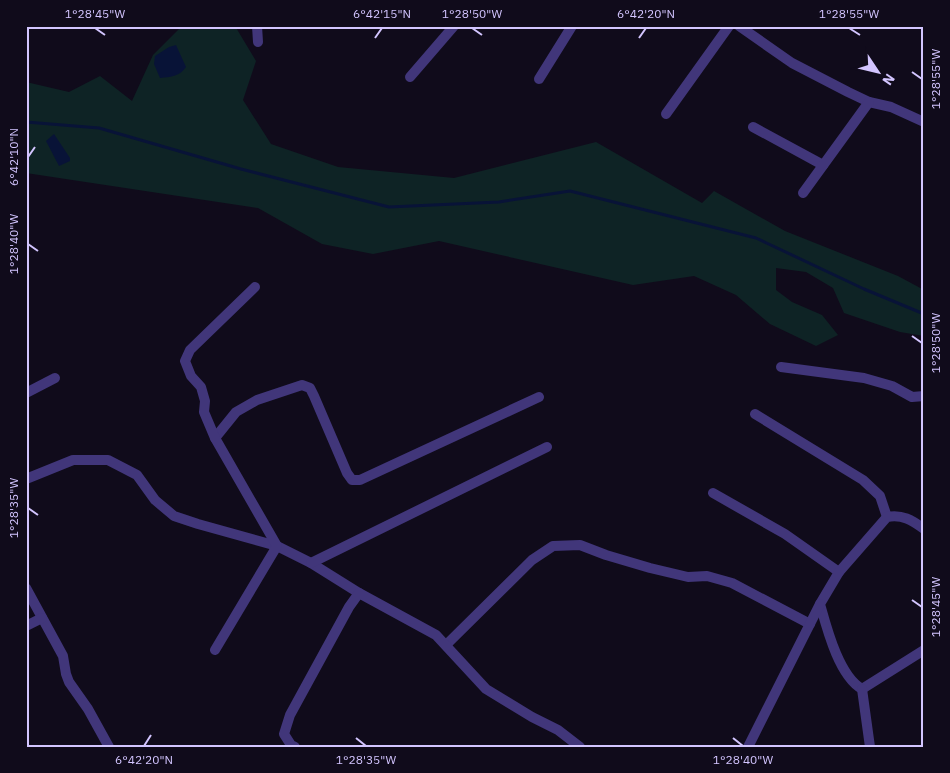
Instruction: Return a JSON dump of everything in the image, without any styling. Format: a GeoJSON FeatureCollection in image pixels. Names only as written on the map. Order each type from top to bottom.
{"type":"FeatureCollection","features":[{"type":"Feature","properties":{"kind":"street"},"geometry":{"type":"LineString","coordinates":[[256,26],[258,42]]}},
{"type":"Feature","properties":{"kind":"street"},"geometry":{"type":"LineString","coordinates":[[410,77],[454,26]]}},
{"type":"Feature","properties":{"kind":"street"},"geometry":{"type":"LineString","coordinates":[[539,79],[572,26]]}},
{"type":"Feature","properties":{"kind":"street"},"geometry":{"type":"LineString","coordinates":[[666,114],[728,26]]}},
{"type":"Feature","properties":{"kind":"street"},"geometry":{"type":"LineString","coordinates":[[739,26],[792,63],[868,102],[891,108],[924,122]]}},
{"type":"Feature","properties":{"kind":"street"},"geometry":{"type":"LineString","coordinates":[[803,193],[868,102]]}},
{"type":"Feature","properties":{"kind":"street"},"geometry":{"type":"LineString","coordinates":[[753,127],[823,165]]}},
{"type":"Feature","properties":{"kind":"street"},"geometry":{"type":"LineString","coordinates":[[255,287],[190,350],[185,361],[191,376],[201,387],[205,401],[204,412],[215,438],[277,546]]}},
{"type":"Feature","properties":{"kind":"street"},"geometry":{"type":"LineString","coordinates":[[781,366],[864,378],[892,386],[912,397],[924,396]]}},
{"type":"Feature","properties":{"kind":"street"},"geometry":{"type":"LineString","coordinates":[[26,393],[55,378]]}},
{"type":"Feature","properties":{"kind":"street"},"geometry":{"type":"LineString","coordinates":[[215,438],[236,412],[257,400],[302,385],[310,388],[347,473],[352,480],[360,480],[539,397]]}},
{"type":"Feature","properties":{"kind":"street"},"geometry":{"type":"LineString","coordinates":[[755,414],[863,480],[880,496],[886,517]]}},
{"type":"Feature","properties":{"kind":"street"},"geometry":{"type":"LineString","coordinates":[[311,563],[547,447]]}},
{"type":"Feature","properties":{"kind":"street"},"geometry":{"type":"LineString","coordinates":[[26,479],[73,460],[108,460],[138,475],[155,500],[174,516],[277,546],[311,563],[359,593],[436,635],[486,689],[532,717],[558,730],[580,747]]}},
{"type":"Feature","properties":{"kind":"street"},"geometry":{"type":"LineString","coordinates":[[713,493],[785,534],[839,572]]}},
{"type":"Feature","properties":{"kind":"street"},"geometry":{"type":"LineString","coordinates":[[748,747],[820,604],[839,572],[886,517],[896,515],[907,518],[924,529]]}},
{"type":"Feature","properties":{"kind":"street"},"geometry":{"type":"LineString","coordinates":[[446,645],[532,560],[553,546],[580,545],[650,568],[688,577],[708,576],[732,583],[810,624]]}},
{"type":"Feature","properties":{"kind":"street"},"geometry":{"type":"LineString","coordinates":[[215,650],[277,546]]}},
{"type":"Feature","properties":{"kind":"street"},"geometry":{"type":"LineString","coordinates":[[26,588],[63,656],[69,682],[88,709],[109,747]]}},
{"type":"Feature","properties":{"kind":"street"},"geometry":{"type":"LineString","coordinates":[[295,747],[291,745],[284,734],[290,715],[349,607],[359,593]]}},
{"type":"Feature","properties":{"kind":"street"},"geometry":{"type":"LineString","coordinates":[[820,604],[827,629],[839,659],[854,684],[862,689]]}},
{"type":"Feature","properties":{"kind":"street"},"geometry":{"type":"LineString","coordinates":[[26,626],[42,618]]}},
{"type":"Feature","properties":{"kind":"street"},"geometry":{"type":"LineString","coordinates":[[862,689],[924,650]]}},
{"type":"Feature","properties":{"kind":"street"},"geometry":{"type":"LineString","coordinates":[[862,689],[870,747]]}},
{"type":"Feature","properties":{"kind":"green space"},"geometry":{"type":"Polygon","coordinates":[[[182,26],[235,26],[256,61],[243,100],[271,144],[338,167],[454,178],[596,142],[702,203],[714,191],[785,231],[898,276],[924,290],[924,336],[900,332],[844,313],[833,288],[806,272],[776,268],[776,290],[792,302],[822,315],[838,335],[816,346],[770,324],[736,295],[694,276],[633,285],[439,241],[373,254],[322,244],[258,208],[26,173],[26,82],[69,92],[100,76],[132,101],[153,55],[182,26]]]}},
{"type":"Feature","properties":{"kind":"water"},"geometry":{"type":"Polygon","coordinates":[[[176,45],[186,67],[178,74],[160,78],[154,64],[155,56],[176,45]]]}},
{"type":"Feature","properties":{"kind":"water"},"geometry":{"type":"Polygon","coordinates":[[[54,134],[70,158],[70,161],[59,166],[46,141],[54,134]]]}},
{"type":"Feature","properties":{"kind":"waterway"},"geometry":{"type":"LineString","coordinates":[[26,122],[99,128],[241,169],[389,207],[499,202],[570,191],[756,238],[864,289],[924,314]]}}]}
